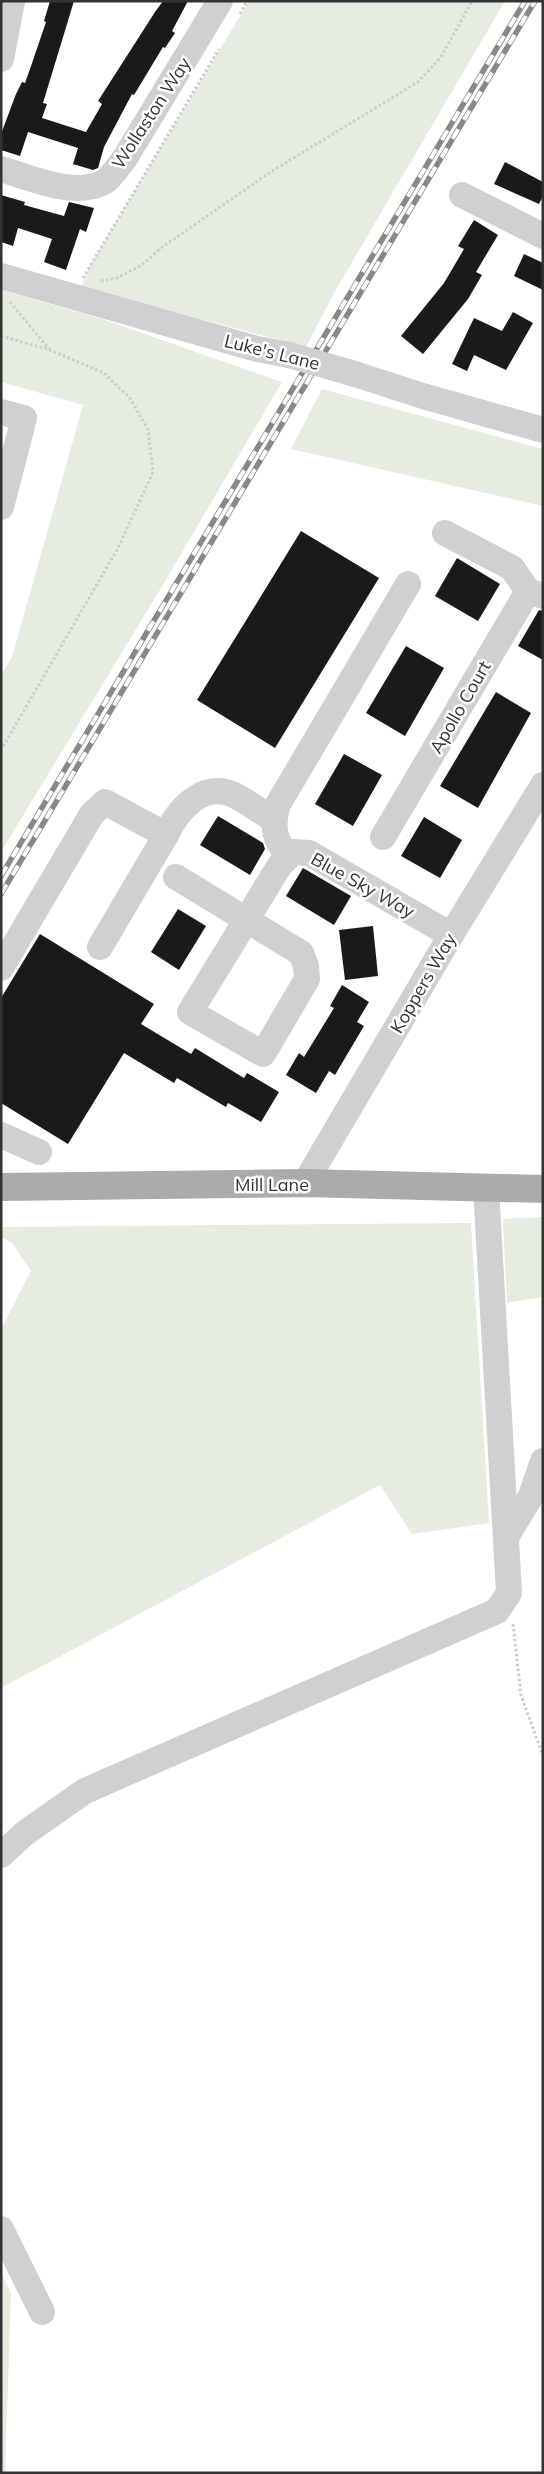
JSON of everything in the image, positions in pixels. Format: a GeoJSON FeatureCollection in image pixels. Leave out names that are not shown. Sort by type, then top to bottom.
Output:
{"type":"FeatureCollection","features":[{"type":"Feature","properties":{"kind":"main road","name":"Mill Lane"},"geometry":{"type":"LineString","coordinates":[[1,1187],[305,1183],[543,1189]]}},
{"type":"Feature","properties":{"kind":"street"},"geometry":{"type":"LineString","coordinates":[[1,59],[12,1]]}},
{"type":"Feature","properties":{"kind":"street","name":"Wollaston Way"},"geometry":{"type":"LineString","coordinates":[[1,169],[55,185],[88,188],[106,181],[125,158],[220,1]]}},
{"type":"Feature","properties":{"kind":"street"},"geometry":{"type":"LineString","coordinates":[[462,195],[543,236]]}},
{"type":"Feature","properties":{"kind":"street","name":"Luke's Lane"},"geometry":{"type":"LineString","coordinates":[[4,287],[257,349],[289,354],[399,389],[543,430]]}},
{"type":"Feature","properties":{"kind":"street"},"geometry":{"type":"LineString","coordinates":[[1,412],[24,418],[1,506]]}},
{"type":"Feature","properties":{"kind":"street"},"geometry":{"type":"LineString","coordinates":[[445,533],[512,568],[536,593]]}},
{"type":"Feature","properties":{"kind":"street"},"geometry":{"type":"LineString","coordinates":[[288,857],[278,842],[273,825],[277,806],[408,584]]}},
{"type":"Feature","properties":{"kind":"street","name":"Apollo Court"},"geometry":{"type":"LineString","coordinates":[[383,837],[536,593]]}},
{"type":"Feature","properties":{"kind":"street","name":"Koppers Way"},"geometry":{"type":"LineString","coordinates":[[305,1183],[451,935],[543,785]]}},
{"type":"Feature","properties":{"kind":"street"},"geometry":{"type":"LineString","coordinates":[[100,947],[170,826],[192,798],[217,790],[234,795],[274,820]]}},
{"type":"Feature","properties":{"kind":"street"},"geometry":{"type":"LineString","coordinates":[[1,968],[92,814],[105,802],[166,835]]}},
{"type":"Feature","properties":{"kind":"street","name":"Blue Sky Way"},"geometry":{"type":"LineString","coordinates":[[247,920],[301,953],[306,966],[307,979],[263,1054],[190,1012],[280,865],[294,852],[309,853],[451,935]]}},
{"type":"Feature","properties":{"kind":"street"},"geometry":{"type":"LineString","coordinates":[[176,877],[247,920]]}},
{"type":"Feature","properties":{"kind":"street"},"geometry":{"type":"LineString","coordinates":[[1,1136],[39,1152]]}},
{"type":"Feature","properties":{"kind":"street"},"geometry":{"type":"LineString","coordinates":[[1,1855],[25,1833],[85,1791],[497,1611],[509,1593],[486,1188]]}},
{"type":"Feature","properties":{"kind":"street"},"geometry":{"type":"LineString","coordinates":[[506,1537],[531,1496],[543,1460]]}},
{"type":"Feature","properties":{"kind":"street"},"geometry":{"type":"LineString","coordinates":[[1,2228],[42,2312]]}},
{"type":"Feature","properties":{"kind":"path"},"geometry":{"type":"LineString","coordinates":[[94,282],[117,278],[142,265],[161,248],[270,173],[418,82],[441,57],[472,1]]}},
{"type":"Feature","properties":{"kind":"path"},"geometry":{"type":"LineString","coordinates":[[84,278],[89,280]]}},
{"type":"Feature","properties":{"kind":"path"},"geometry":{"type":"LineString","coordinates":[[4,287],[50,350]]}},
{"type":"Feature","properties":{"kind":"path"},"geometry":{"type":"LineString","coordinates":[[1,336],[50,350],[104,373],[130,398],[148,430],[153,472],[118,548],[1,750]]}},
{"type":"Feature","properties":{"kind":"path"},"geometry":{"type":"LineString","coordinates":[[509,1593],[521,1695],[543,1756]]}},
{"type":"Feature","properties":{"kind":"shaded area"},"geometry":{"type":"Polygon","coordinates":[[[249,1],[505,1],[334,293],[306,347],[81,287],[90,266],[249,1]]]}},
{"type":"Feature","properties":{"kind":"shaded area"},"geometry":{"type":"Polygon","coordinates":[[[1,290],[102,319],[282,382],[161,588],[1,852],[1,674],[12,657],[83,405],[1,382],[1,290]]]}},
{"type":"Feature","properties":{"kind":"shaded area"},"geometry":{"type":"Polygon","coordinates":[[[322,389],[543,449],[543,506],[291,449],[322,389]]]}},
{"type":"Feature","properties":{"kind":"shaded area"},"geometry":{"type":"Polygon","coordinates":[[[543,1217],[543,1297],[507,1303],[503,1219],[543,1217]]]}},
{"type":"Feature","properties":{"kind":"shaded area"},"geometry":{"type":"Polygon","coordinates":[[[471,1223],[489,1523],[412,1534],[380,1485],[1,1688],[1,1329],[31,1271],[12,1243],[1,1237],[1,1227],[471,1223]]]}},
{"type":"Feature","properties":{"kind":"shaded area"},"geometry":{"type":"Polygon","coordinates":[[[1,2272],[11,2294],[5,2473],[1,2473],[1,2272]]]}},
{"type":"Feature","properties":{"kind":"building"},"geometry":{"type":"Polygon","coordinates":[[[50,1],[74,1],[43,103],[47,104],[42,118],[86,132],[102,104],[98,101],[163,1],[188,1],[172,31],[175,33],[165,48],[163,47],[134,95],[132,94],[104,147],[98,168],[93,170],[73,164],[78,148],[28,132],[20,156],[1,150],[1,134],[16,94],[22,82],[25,83],[46,22],[44,21],[50,1]]]}},
{"type":"Feature","properties":{"kind":"building"},"geometry":{"type":"Polygon","coordinates":[[[505,162],[543,182],[543,196],[539,204],[494,184],[505,162]]]}},
{"type":"Feature","properties":{"kind":"building"},"geometry":{"type":"Polygon","coordinates":[[[1,195],[25,202],[24,205],[64,216],[69,202],[94,208],[86,232],[80,229],[66,270],[44,262],[52,239],[18,228],[13,246],[1,242],[1,195]]]}},
{"type":"Feature","properties":{"kind":"building"},"geometry":{"type":"Polygon","coordinates":[[[474,220],[498,235],[476,272],[482,275],[468,299],[423,354],[401,336],[444,283],[464,249],[458,246],[474,220]]]}},
{"type":"Feature","properties":{"kind":"building"},"geometry":{"type":"Polygon","coordinates":[[[524,254],[543,263],[543,290],[514,276],[524,254]]]}},
{"type":"Feature","properties":{"kind":"building"},"geometry":{"type":"Polygon","coordinates":[[[513,312],[533,323],[506,370],[474,355],[467,371],[452,364],[474,318],[502,331],[513,312]]]}},
{"type":"Feature","properties":{"kind":"building"},"geometry":{"type":"Polygon","coordinates":[[[301,531],[379,578],[275,748],[197,700],[301,531]]]}},
{"type":"Feature","properties":{"kind":"building"},"geometry":{"type":"Polygon","coordinates":[[[457,558],[500,584],[478,621],[435,596],[457,558]]]}},
{"type":"Feature","properties":{"kind":"building"},"geometry":{"type":"Polygon","coordinates":[[[539,610],[543,611],[543,660],[518,646],[539,610]]]}},
{"type":"Feature","properties":{"kind":"building"},"geometry":{"type":"Polygon","coordinates":[[[406,646],[444,668],[405,736],[366,713],[406,646]]]}},
{"type":"Feature","properties":{"kind":"building"},"geometry":{"type":"Polygon","coordinates":[[[496,692],[531,713],[478,808],[440,786],[496,692]]]}},
{"type":"Feature","properties":{"kind":"building"},"geometry":{"type":"Polygon","coordinates":[[[344,754],[382,775],[353,826],[315,804],[344,754]]]}},
{"type":"Feature","properties":{"kind":"building"},"geometry":{"type":"Polygon","coordinates":[[[218,816],[263,843],[265,849],[250,875],[200,845],[218,816]]]}},
{"type":"Feature","properties":{"kind":"building"},"geometry":{"type":"Polygon","coordinates":[[[424,817],[462,840],[440,878],[401,856],[424,817]]]}},
{"type":"Feature","properties":{"kind":"building"},"geometry":{"type":"Polygon","coordinates":[[[303,868],[351,896],[334,925],[286,896],[303,868]]]}},
{"type":"Feature","properties":{"kind":"building"},"geometry":{"type":"Polygon","coordinates":[[[178,909],[206,926],[179,970],[151,952],[178,909]]]}},
{"type":"Feature","properties":{"kind":"building"},"geometry":{"type":"Polygon","coordinates":[[[373,926],[378,976],[345,980],[339,930],[373,926]]]}},
{"type":"Feature","properties":{"kind":"building"},"geometry":{"type":"Polygon","coordinates":[[[40,934],[154,1004],[141,1024],[191,1054],[195,1048],[244,1078],[247,1073],[279,1092],[261,1122],[228,1103],[226,1107],[177,1078],[174,1083],[124,1053],[68,1144],[1,1103],[1,998],[40,934]]]}},
{"type":"Feature","properties":{"kind":"building"},"geometry":{"type":"Polygon","coordinates":[[[342,985],[369,1002],[357,1022],[364,1026],[335,1075],[329,1071],[316,1093],[286,1075],[299,1053],[304,1057],[334,1008],[330,1006],[342,985]]]}},
{"type":"Feature","properties":{"kind":"railway"},"geometry":{"type":"LineString","coordinates":[[1,876],[525,1]]}},
{"type":"Feature","properties":{"kind":"railway"},"geometry":{"type":"LineString","coordinates":[[1,894],[535,1]]}}]}
